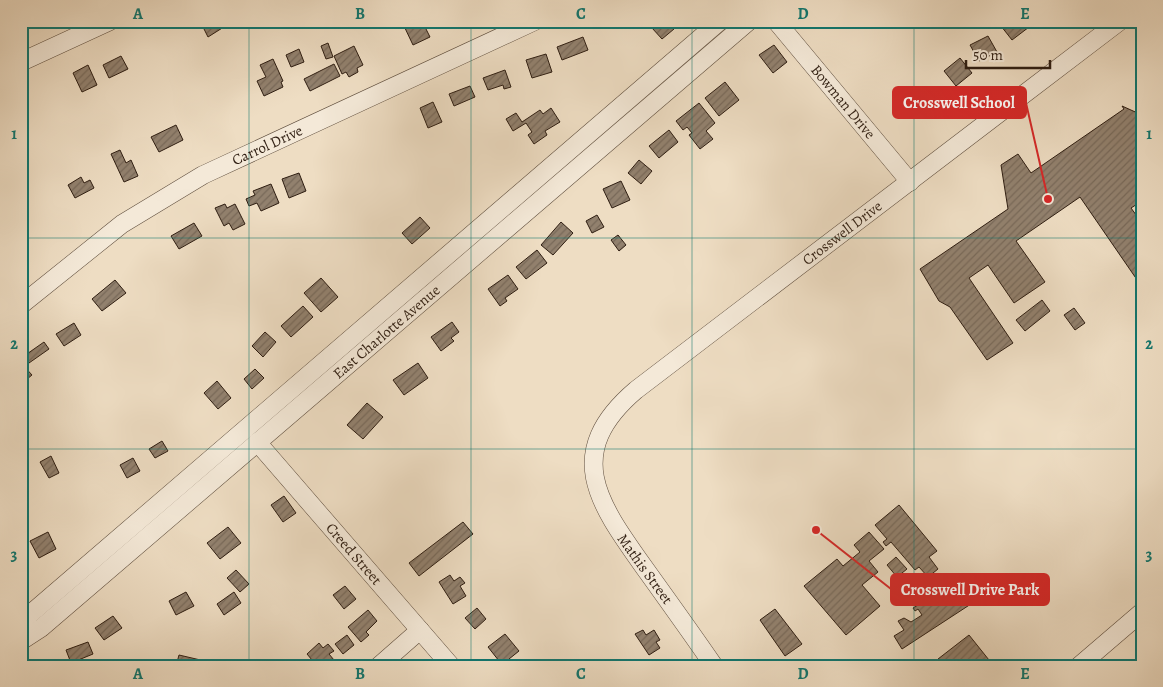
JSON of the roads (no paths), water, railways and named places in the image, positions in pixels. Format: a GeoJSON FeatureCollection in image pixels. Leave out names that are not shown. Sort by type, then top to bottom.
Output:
{"type":"FeatureCollection","features":[{"type":"Feature","properties":{"kind":"street"},"geometry":{"type":"LineString","coordinates":[[21,62],[110,21]]}},
{"type":"Feature","properties":{"kind":"street","name":"Carrol Drive"},"geometry":{"type":"LineString","coordinates":[[21,305],[122,224],[203,174],[535,21]]}},
{"type":"Feature","properties":{"kind":"street","name":"East Charlotte Avenue"},"geometry":{"type":"LineString","coordinates":[[21,622],[720,21]]}},
{"type":"Feature","properties":{"kind":"street","name":"East Charlotte Avenue"},"geometry":{"type":"LineString","coordinates":[[21,641],[41,628],[749,21]]}},
{"type":"Feature","properties":{"kind":"street","name":"Bowman Drive"},"geometry":{"type":"LineString","coordinates":[[776,21],[910,182]]}},
{"type":"Feature","properties":{"kind":"street","name":"Crosswell Drive"},"geometry":{"type":"LineString","coordinates":[[594,465],[596,445],[601,430],[616,406],[1120,21]]}},
{"type":"Feature","properties":{"kind":"street","name":"Creed Street"},"geometry":{"type":"LineString","coordinates":[[257,442],[451,666]]}},
{"type":"Feature","properties":{"kind":"street","name":"Mathis Street"},"geometry":{"type":"LineString","coordinates":[[594,465],[595,484],[599,497],[616,528],[714,666]]}},
{"type":"Feature","properties":{"kind":"street"},"geometry":{"type":"LineString","coordinates":[[1079,666],[1142,612]]}},
{"type":"Feature","properties":{"kind":"street"},"geometry":{"type":"LineString","coordinates":[[379,666],[420,630]]}},
{"type":"Feature","properties":{"kind":"place","name":"Crosswell School"},"geometry":{"type":"Point","coordinates":[1048,199]}},
{"type":"Feature","properties":{"kind":"place","name":"Crosswell Drive Park"},"geometry":{"type":"Point","coordinates":[816,530]}}]}
